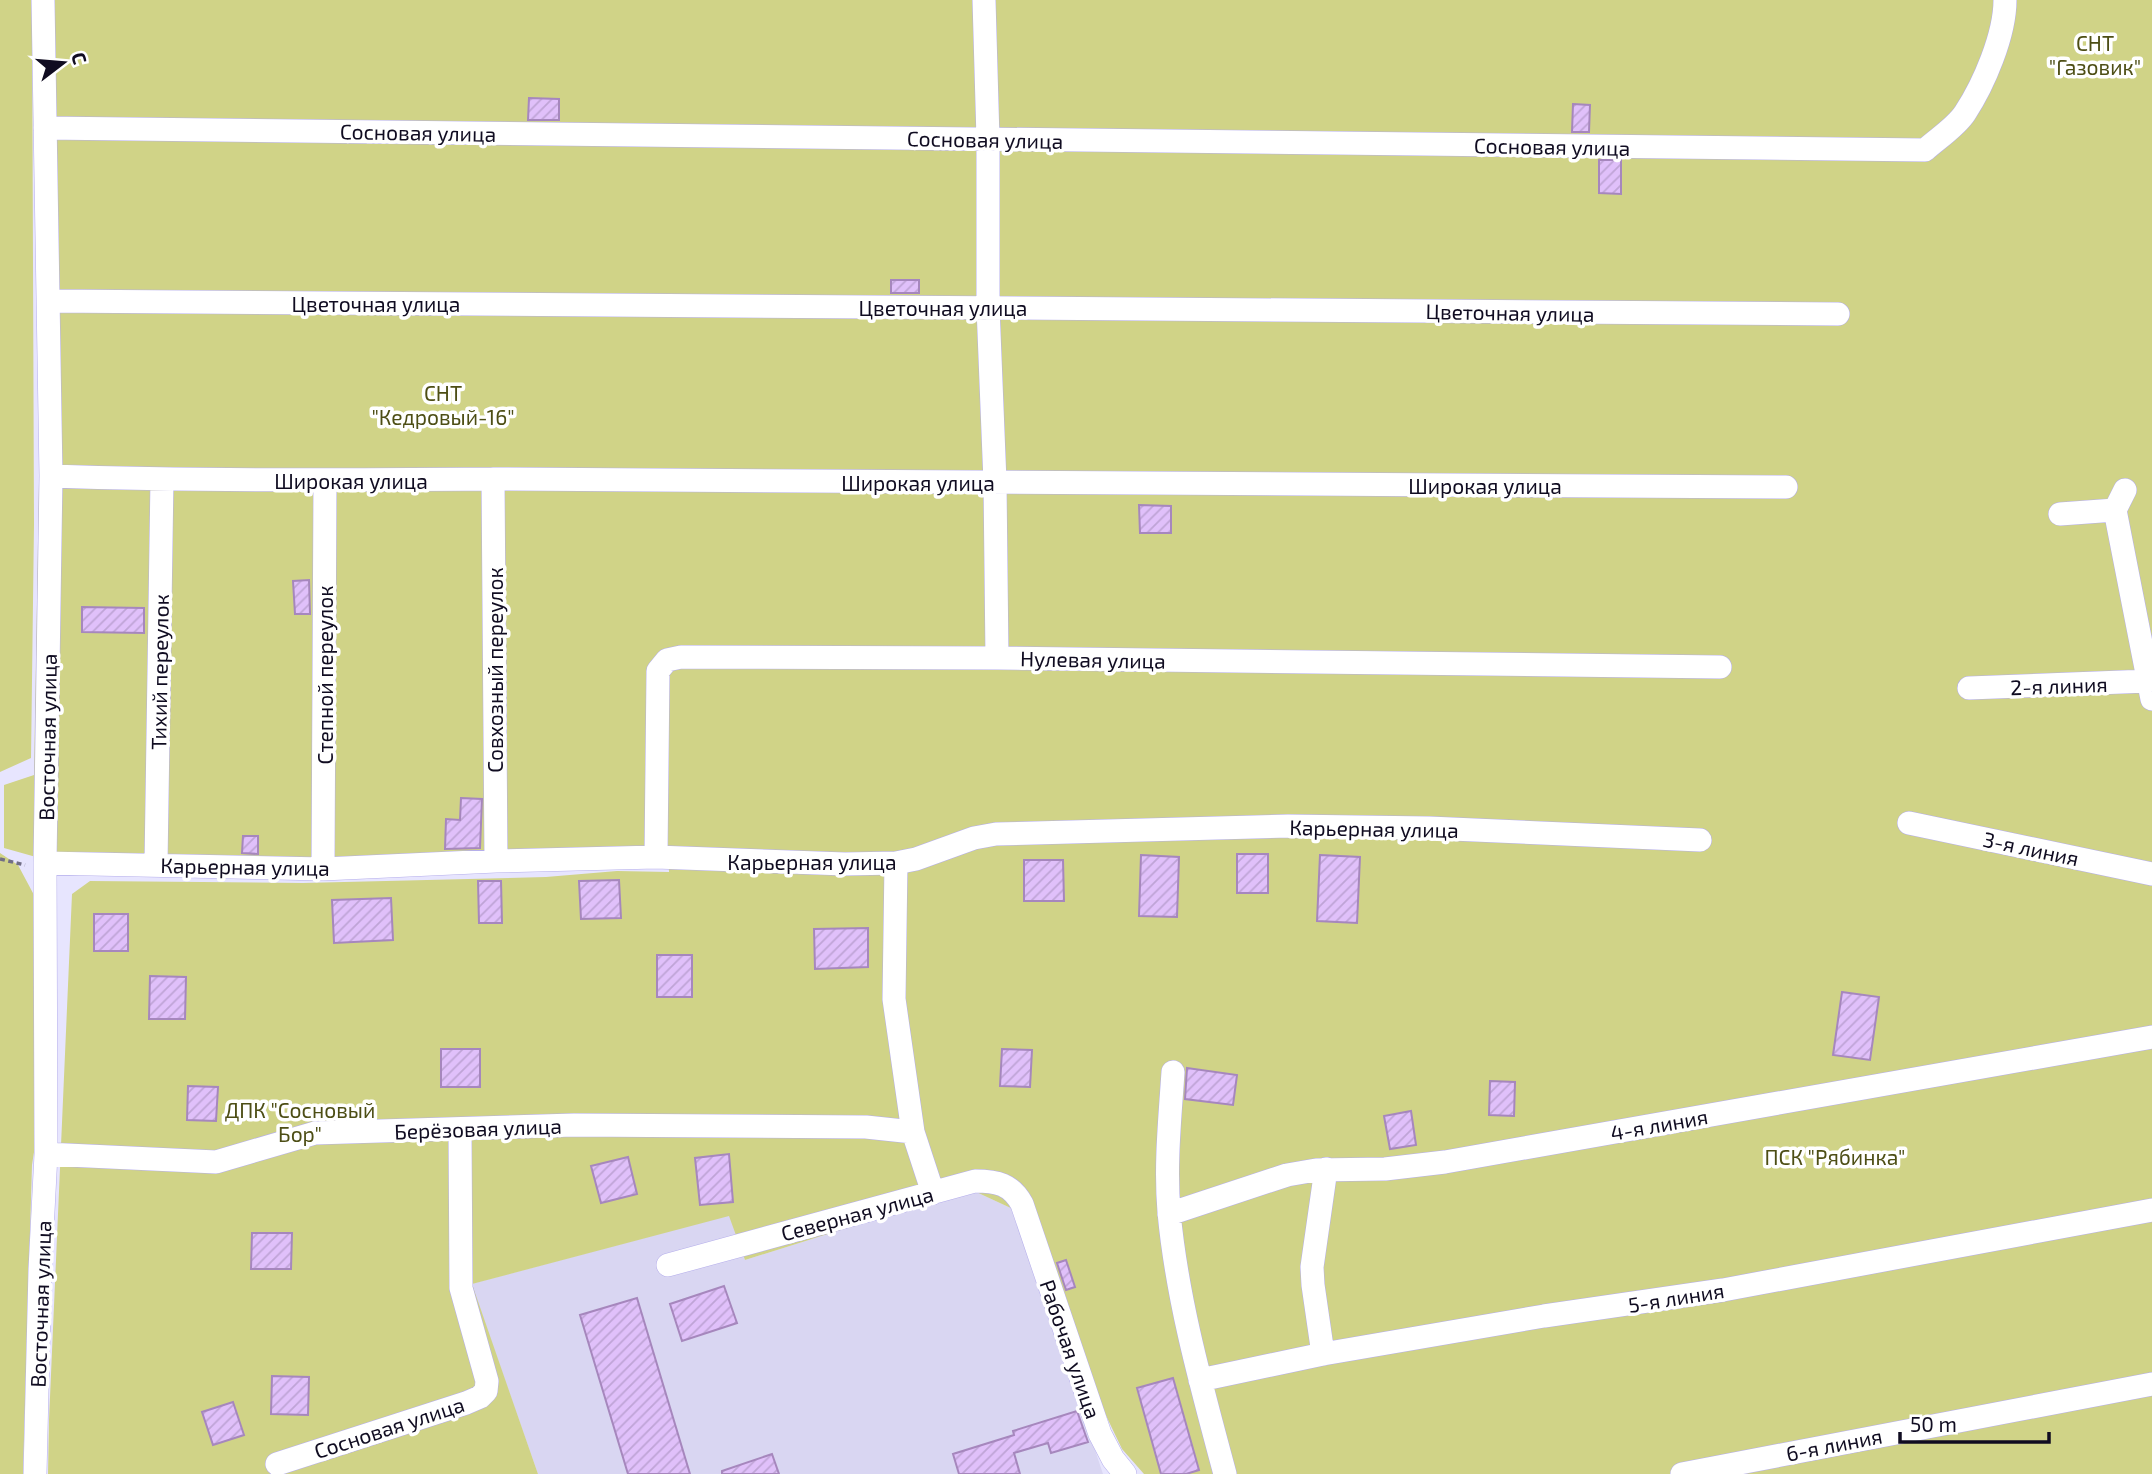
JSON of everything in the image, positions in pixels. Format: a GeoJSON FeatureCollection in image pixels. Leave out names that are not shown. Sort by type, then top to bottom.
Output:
{"type":"FeatureCollection","features":[{"type":"Feature","properties":{"kind":"street","name":"Восточная улица"},"geometry":{"type":"LineString","coordinates":[[35,1474],[46,1154],[45,863],[51,476],[43,0]]}},
{"type":"Feature","properties":{"kind":"street"},"geometry":{"type":"LineString","coordinates":[[984,0],[988,139],[988,307],[998,658]]}},
{"type":"Feature","properties":{"kind":"street","name":"Сосновая улица"},"geometry":{"type":"LineString","coordinates":[[45,128],[1925,150],[1964,115],[1991,63],[2005,16],[2005,0]]}},
{"type":"Feature","properties":{"kind":"street","name":"Цветочная улица"},"geometry":{"type":"LineString","coordinates":[[48,301],[1838,314]]}},
{"type":"Feature","properties":{"kind":"street","name":"Широкая улица"},"geometry":{"type":"LineString","coordinates":[[51,476],[162,480],[1786,487]]}},
{"type":"Feature","properties":{"kind":"street","name":"Тихий переулок"},"geometry":{"type":"LineString","coordinates":[[156,864],[162,480]]}},
{"type":"Feature","properties":{"kind":"street","name":"Совхозный переулок"},"geometry":{"type":"LineString","coordinates":[[493,480],[496,861]]}},
{"type":"Feature","properties":{"kind":"street","name":"Степной переулок"},"geometry":{"type":"LineString","coordinates":[[323,869],[325,481]]}},
{"type":"Feature","properties":{"kind":"street"},"geometry":{"type":"LineString","coordinates":[[2060,514],[2120,500],[2150,690]]}},
{"type":"Feature","properties":{"kind":"street","name":"Нулевая улица"},"geometry":{"type":"LineString","coordinates":[[656,857],[658,671],[667,660],[681,657],[1720,667]]}},
{"type":"Feature","properties":{"kind":"street","name":"2-я линия"},"geometry":{"type":"LineString","coordinates":[[1969,688],[2150,690]]}},
{"type":"Feature","properties":{"kind":"street","name":"3-я линия"},"geometry":{"type":"LineString","coordinates":[[1909,823],[2152,874]]}},
{"type":"Feature","properties":{"kind":"street","name":"Карьерная улица"},"geometry":{"type":"LineString","coordinates":[[45,863],[323,869],[656,857],[845,864],[896,863],[916,859],[974,838],[996,834],[1275,827],[1429,828],[1700,840]]}},
{"type":"Feature","properties":{"kind":"street"},"geometry":{"type":"LineString","coordinates":[[896,863],[894,999],[913,1132],[933,1192]]}},
{"type":"Feature","properties":{"kind":"street","name":"4-я линия"},"geometry":{"type":"LineString","coordinates":[[1169,1214],[1287,1175],[1326,1169],[1385,1169],[1444,1162],[2152,1037]]}},
{"type":"Feature","properties":{"kind":"street"},"geometry":{"type":"LineString","coordinates":[[1173,1072],[1167,1177],[1169,1214],[1184,1310],[1225,1474]]}},
{"type":"Feature","properties":{"kind":"street","name":"Берёзовая улица"},"geometry":{"type":"LineString","coordinates":[[46,1154],[216,1162],[316,1133],[574,1125],[866,1127],[913,1132]]}},
{"type":"Feature","properties":{"kind":"street","name":"Сосновая улица"},"geometry":{"type":"LineString","coordinates":[[277,1464],[466,1403],[486,1391],[487,1381],[461,1288],[460,1129]]}},
{"type":"Feature","properties":{"kind":"street"},"geometry":{"type":"LineString","coordinates":[[1323,1354],[1312,1285],[1312,1267],[1326,1169]]}},
{"type":"Feature","properties":{"kind":"street","name":"Северная улица"},"geometry":{"type":"LineString","coordinates":[[668,1265],[975,1181],[1004,1185],[1016,1193],[1027,1220]]}},
{"type":"Feature","properties":{"kind":"street","name":"5-я линия"},"geometry":{"type":"LineString","coordinates":[[1200,1380],[1323,1354],[1544,1316],[1724,1290],[2152,1210]]}},
{"type":"Feature","properties":{"kind":"street","name":"Рабочая улица"},"geometry":{"type":"LineString","coordinates":[[1027,1220],[1100,1434],[1113,1459],[1125,1474]]}},
{"type":"Feature","properties":{"kind":"street","name":"6-я линия"},"geometry":{"type":"LineString","coordinates":[[1682,1474],[2152,1384]]}},
{"type":"Feature","properties":{"kind":"shaded area"},"geometry":{"type":"Polygon","coordinates":[[[974,1191],[1015,1210],[1103,1474],[538,1474],[471,1284],[730,1215],[745,1260],[923,1204],[974,1191]]]}},
{"type":"Feature","properties":{"kind":"green space"},"geometry":{"type":"Polygon","coordinates":[[[0,0],[32,0],[34,524],[31,758],[0,772],[0,0]]]}},
{"type":"Feature","properties":{"kind":"green space"},"geometry":{"type":"Polygon","coordinates":[[[38,0],[2152,0],[2152,1474],[1232,1474],[1192,1374],[1217,1474],[1144,1474],[1122,1449],[1015,1210],[974,1191],[923,1204],[745,1260],[729,1216],[472,1284],[538,1474],[48,1474],[72,894],[90,881],[303,883],[546,877],[617,871],[669,872],[668,847],[354,862],[36,857],[4,848],[4,785],[34,775],[42,308],[38,0]]]}},
{"type":"Feature","properties":{"kind":"green space"},"geometry":{"type":"Polygon","coordinates":[[[0,853],[18,865],[34,895],[38,1126],[32,1165],[23,1474],[0,1474],[0,853]]]}},
{"type":"Feature","properties":{"kind":"building"},"geometry":{"type":"Polygon","coordinates":[[[529,98],[559,99],[559,120],[528,120],[529,98]]]}},
{"type":"Feature","properties":{"kind":"building"},"geometry":{"type":"Polygon","coordinates":[[[1573,104],[1590,105],[1589,132],[1572,132],[1573,104]]]}},
{"type":"Feature","properties":{"kind":"building"},"geometry":{"type":"Polygon","coordinates":[[[1599,160],[1621,160],[1621,194],[1599,193],[1599,160]]]}},
{"type":"Feature","properties":{"kind":"building"},"geometry":{"type":"Polygon","coordinates":[[[891,280],[919,280],[919,293],[891,293],[891,280]]]}},
{"type":"Feature","properties":{"kind":"building"},"geometry":{"type":"Polygon","coordinates":[[[1139,505],[1171,506],[1171,533],[1140,533],[1139,505]]]}},
{"type":"Feature","properties":{"kind":"building"},"geometry":{"type":"Polygon","coordinates":[[[309,580],[310,614],[295,614],[293,581],[309,580]]]}},
{"type":"Feature","properties":{"kind":"building"},"geometry":{"type":"Polygon","coordinates":[[[82,607],[144,608],[144,633],[82,632],[82,607]]]}},
{"type":"Feature","properties":{"kind":"building"},"geometry":{"type":"Polygon","coordinates":[[[461,798],[482,799],[480,848],[445,849],[446,819],[460,820],[461,798]]]}},
{"type":"Feature","properties":{"kind":"building"},"geometry":{"type":"Polygon","coordinates":[[[243,836],[258,836],[258,854],[242,853],[243,836]]]}},
{"type":"Feature","properties":{"kind":"building"},"geometry":{"type":"Polygon","coordinates":[[[1237,854],[1268,854],[1268,893],[1237,893],[1237,854]]]}},
{"type":"Feature","properties":{"kind":"building"},"geometry":{"type":"Polygon","coordinates":[[[1141,855],[1179,857],[1177,917],[1139,916],[1141,855]]]}},
{"type":"Feature","properties":{"kind":"building"},"geometry":{"type":"Polygon","coordinates":[[[1320,855],[1360,857],[1357,923],[1317,921],[1320,855]]]}},
{"type":"Feature","properties":{"kind":"building"},"geometry":{"type":"Polygon","coordinates":[[[1024,860],[1063,860],[1064,901],[1024,901],[1024,860]]]}},
{"type":"Feature","properties":{"kind":"building"},"geometry":{"type":"Polygon","coordinates":[[[619,880],[621,918],[581,919],[579,881],[619,880]]]}},
{"type":"Feature","properties":{"kind":"building"},"geometry":{"type":"Polygon","coordinates":[[[478,881],[501,881],[502,923],[479,923],[478,881]]]}},
{"type":"Feature","properties":{"kind":"building"},"geometry":{"type":"Polygon","coordinates":[[[391,898],[393,940],[334,943],[332,900],[391,898]]]}},
{"type":"Feature","properties":{"kind":"building"},"geometry":{"type":"Polygon","coordinates":[[[94,914],[128,914],[128,951],[94,951],[94,914]]]}},
{"type":"Feature","properties":{"kind":"building"},"geometry":{"type":"Polygon","coordinates":[[[868,928],[868,967],[815,969],[814,929],[868,928]]]}},
{"type":"Feature","properties":{"kind":"building"},"geometry":{"type":"Polygon","coordinates":[[[657,955],[692,955],[692,997],[657,997],[657,955]]]}},
{"type":"Feature","properties":{"kind":"building"},"geometry":{"type":"Polygon","coordinates":[[[150,976],[186,977],[185,1019],[149,1019],[150,976]]]}},
{"type":"Feature","properties":{"kind":"building"},"geometry":{"type":"Polygon","coordinates":[[[1842,992],[1879,997],[1870,1060],[1833,1055],[1842,992]]]}},
{"type":"Feature","properties":{"kind":"building"},"geometry":{"type":"Polygon","coordinates":[[[441,1049],[480,1049],[480,1087],[441,1087],[441,1049]]]}},
{"type":"Feature","properties":{"kind":"building"},"geometry":{"type":"Polygon","coordinates":[[[1002,1049],[1032,1050],[1030,1087],[1000,1086],[1002,1049]]]}},
{"type":"Feature","properties":{"kind":"building"},"geometry":{"type":"Polygon","coordinates":[[[1187,1068],[1237,1075],[1233,1105],[1185,1099],[1187,1068]]]}},
{"type":"Feature","properties":{"kind":"building"},"geometry":{"type":"Polygon","coordinates":[[[1490,1081],[1515,1082],[1514,1116],[1489,1115],[1490,1081]]]}},
{"type":"Feature","properties":{"kind":"building"},"geometry":{"type":"Polygon","coordinates":[[[188,1086],[218,1087],[216,1121],[187,1120],[188,1086]]]}},
{"type":"Feature","properties":{"kind":"building"},"geometry":{"type":"Polygon","coordinates":[[[1411,1111],[1416,1145],[1390,1149],[1384,1116],[1411,1111]]]}},
{"type":"Feature","properties":{"kind":"building"},"geometry":{"type":"Polygon","coordinates":[[[729,1154],[733,1202],[700,1205],[695,1158],[729,1154]]]}},
{"type":"Feature","properties":{"kind":"building"},"geometry":{"type":"Polygon","coordinates":[[[628,1157],[637,1194],[601,1203],[591,1166],[628,1157]]]}},
{"type":"Feature","properties":{"kind":"building"},"geometry":{"type":"Polygon","coordinates":[[[252,1233],[292,1233],[291,1269],[251,1269],[252,1233]]]}},
{"type":"Feature","properties":{"kind":"building"},"geometry":{"type":"Polygon","coordinates":[[[1066,1260],[1075,1287],[1066,1290],[1057,1263],[1066,1260]]]}},
{"type":"Feature","properties":{"kind":"building"},"geometry":{"type":"Polygon","coordinates":[[[724,1286],[737,1323],[682,1341],[670,1304],[724,1286]]]}},
{"type":"Feature","properties":{"kind":"building"},"geometry":{"type":"Polygon","coordinates":[[[637,1298],[690,1474],[628,1474],[580,1315],[637,1298]]]}},
{"type":"Feature","properties":{"kind":"building"},"geometry":{"type":"Polygon","coordinates":[[[272,1376],[309,1377],[308,1415],[271,1414],[272,1376]]]}},
{"type":"Feature","properties":{"kind":"building"},"geometry":{"type":"Polygon","coordinates":[[[1173,1378],[1199,1470],[1186,1474],[1161,1474],[1137,1388],[1173,1378]]]}},
{"type":"Feature","properties":{"kind":"building"},"geometry":{"type":"Polygon","coordinates":[[[233,1402],[244,1435],[213,1445],[202,1412],[233,1402]]]}},
{"type":"Feature","properties":{"kind":"building"},"geometry":{"type":"Polygon","coordinates":[[[1077,1411],[1088,1442],[1051,1453],[1048,1443],[1014,1453],[1020,1474],[959,1474],[953,1454],[1077,1411]]]}},
{"type":"Feature","properties":{"kind":"building"},"geometry":{"type":"Polygon","coordinates":[[[772,1454],[779,1474],[722,1474],[722,1471],[772,1454]]]}},
{"type":"Feature","properties":{"kind":"park label","name":"СНТ \"Газовик\""},"geometry":{"type":"Point","coordinates":[2095,54]}},
{"type":"Feature","properties":{"kind":"park label","name":"СНТ \"Кедровый-16\""},"geometry":{"type":"Point","coordinates":[443,404]}},
{"type":"Feature","properties":{"kind":"park label","name":"ДПК \"Сосновый Бор\""},"geometry":{"type":"Point","coordinates":[300,1121]}},
{"type":"Feature","properties":{"kind":"park label","name":"ПСК \"Рябинка\""},"geometry":{"type":"Point","coordinates":[1835,1156]}}]}
